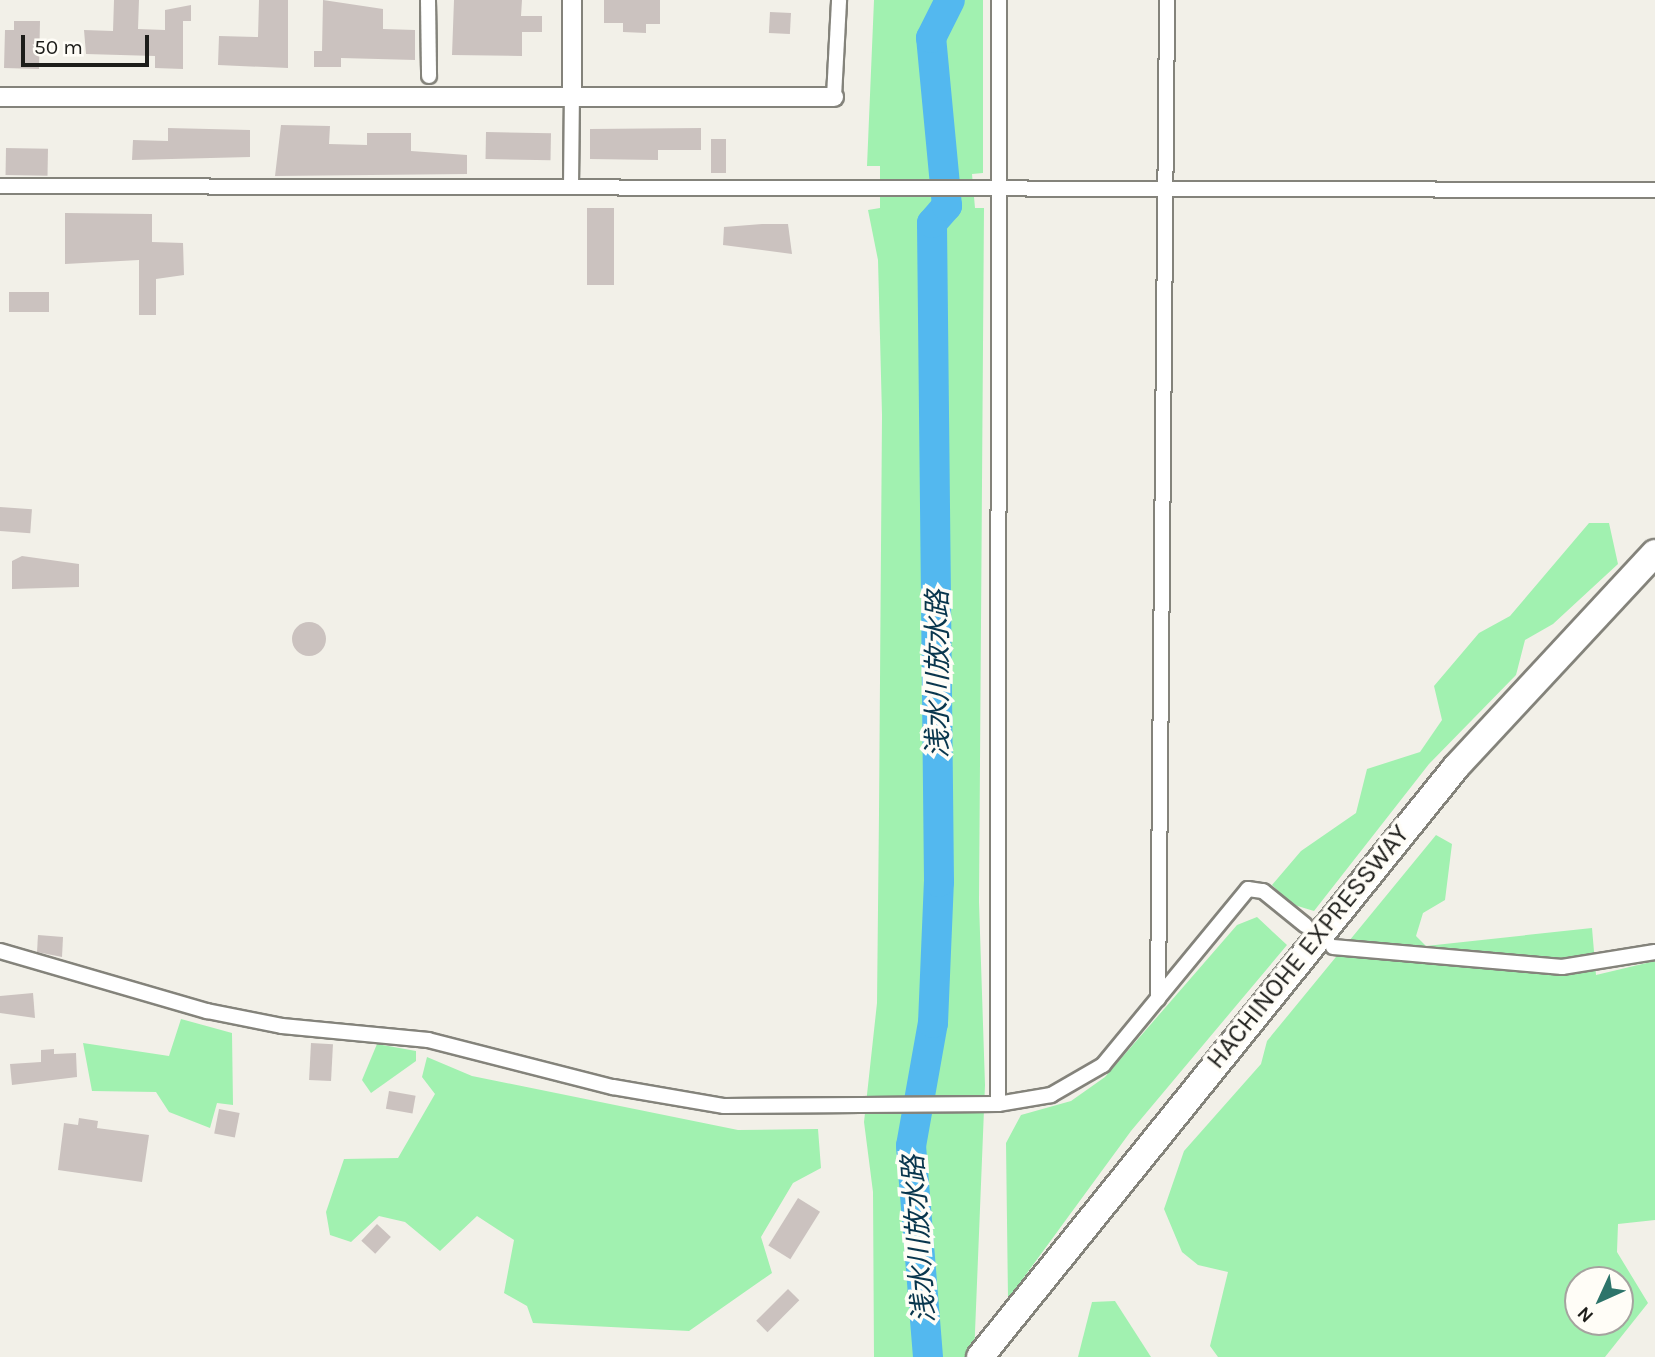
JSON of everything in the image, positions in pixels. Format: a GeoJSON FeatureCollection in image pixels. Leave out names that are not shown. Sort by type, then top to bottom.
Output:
{"type":"FeatureCollection","features":[{"type":"Feature","properties":{"kind":"highway","name":"HACHINOHE EXPRESSWAY"},"geometry":{"type":"LineString","coordinates":[[997,1357],[1023,1314],[1456,768],[1655,553]]}},
{"type":"Feature","properties":{"kind":"highway","name":"HACHINOHE EXPRESSWAY"},"geometry":{"type":"LineString","coordinates":[[980,1357],[1023,1314],[1442,805],[1655,571]]}},
{"type":"Feature","properties":{"kind":"street"},"geometry":{"type":"LineString","coordinates":[[428,0],[429,76]]}},
{"type":"Feature","properties":{"kind":"street"},"geometry":{"type":"LineString","coordinates":[[571,186],[572,0]]}},
{"type":"Feature","properties":{"kind":"street"},"geometry":{"type":"LineString","coordinates":[[0,97],[834,97],[839,0]]}},
{"type":"Feature","properties":{"kind":"street"},"geometry":{"type":"LineString","coordinates":[[998,1104],[996,186],[999,0]]}},
{"type":"Feature","properties":{"kind":"street"},"geometry":{"type":"LineString","coordinates":[[1158,999],[1168,188],[1167,0]]}},
{"type":"Feature","properties":{"kind":"street"},"geometry":{"type":"LineString","coordinates":[[0,186],[996,186],[1655,190]]}},
{"type":"Feature","properties":{"kind":"street"},"geometry":{"type":"LineString","coordinates":[[0,951],[207,1011],[282,1026],[428,1040],[613,1087],[724,1106],[998,1104],[1084,1081],[1158,999],[1248,889],[1263,891],[1305,925]]}},
{"type":"Feature","properties":{"kind":"street"},"geometry":{"type":"LineString","coordinates":[[1333,947],[1562,967],[1655,953]]}},
{"type":"Feature","properties":{"kind":"green space"},"geometry":{"type":"Polygon","coordinates":[[[874,0],[983,0],[983,173],[972,174],[975,208],[984,208],[979,902],[985,1085],[974,1357],[874,1357],[873,1192],[864,1122],[877,1003],[879,813],[882,415],[878,260],[868,210],[880,208],[880,166],[867,166],[874,0]]]}},
{"type":"Feature","properties":{"kind":"green space"},"geometry":{"type":"Polygon","coordinates":[[[1589,523],[1609,523],[1618,564],[1553,624],[1525,640],[1516,675],[1429,764],[1314,911],[1291,904],[1272,885],[1301,851],[1356,813],[1367,769],[1420,752],[1442,720],[1434,686],[1479,633],[1510,616],[1589,523]]]}},
{"type":"Feature","properties":{"kind":"green space"},"geometry":{"type":"Polygon","coordinates":[[[1436,835],[1452,844],[1445,900],[1423,913],[1416,936],[1426,946],[1592,928],[1596,975],[1655,961],[1655,1220],[1618,1224],[1617,1252],[1626,1266],[1564,1266],[1564,1336],[1622,1336],[1605,1357],[1218,1357],[1210,1346],[1228,1272],[1198,1265],[1182,1252],[1164,1209],[1184,1151],[1261,1064],[1267,1041],[1436,835]]]}},
{"type":"Feature","properties":{"kind":"green space"},"geometry":{"type":"Polygon","coordinates":[[[1257,917],[1287,945],[1131,1131],[1008,1299],[1006,1143],[1021,1115],[1071,1101],[1105,1077],[1237,925],[1257,917]]]}},
{"type":"Feature","properties":{"kind":"green space"},"geometry":{"type":"Polygon","coordinates":[[[181,1019],[232,1033],[233,1105],[217,1103],[210,1128],[169,1112],[156,1092],[92,1091],[83,1043],[169,1056],[181,1019]]]}},
{"type":"Feature","properties":{"kind":"green space"},"geometry":{"type":"Polygon","coordinates":[[[377,1044],[416,1051],[416,1061],[371,1093],[362,1080],[377,1044]]]}},
{"type":"Feature","properties":{"kind":"green space"},"geometry":{"type":"Polygon","coordinates":[[[427,1057],[472,1076],[738,1130],[818,1129],[821,1168],[793,1183],[761,1237],[772,1273],[689,1331],[533,1323],[527,1306],[504,1293],[514,1240],[477,1216],[440,1251],[405,1222],[379,1216],[351,1242],[330,1235],[326,1212],[344,1159],[398,1158],[435,1094],[422,1077],[427,1057]]]}},
{"type":"Feature","properties":{"kind":"green space"},"geometry":{"type":"Polygon","coordinates":[[[1634,1280],[1648,1303],[1634,1321],[1634,1280]]]}},
{"type":"Feature","properties":{"kind":"green space"},"geometry":{"type":"Polygon","coordinates":[[[1115,1301],[1151,1357],[1078,1357],[1092,1302],[1115,1301]]]}},
{"type":"Feature","properties":{"kind":"building"},"geometry":{"type":"Polygon","coordinates":[[[114,0],[139,0],[138,29],[165,30],[165,10],[191,5],[191,21],[183,21],[183,69],[155,68],[155,56],[86,54],[84,30],[113,31],[114,0]]]}},
{"type":"Feature","properties":{"kind":"building"},"geometry":{"type":"Polygon","coordinates":[[[259,0],[288,0],[288,68],[218,65],[219,36],[258,37],[259,0]]]}},
{"type":"Feature","properties":{"kind":"building"},"geometry":{"type":"Polygon","coordinates":[[[323,0],[383,9],[383,29],[415,30],[415,60],[341,58],[341,67],[314,67],[314,51],[322,51],[323,0]]]}},
{"type":"Feature","properties":{"kind":"building"},"geometry":{"type":"Polygon","coordinates":[[[454,0],[522,0],[521,16],[542,16],[542,32],[522,32],[522,56],[452,55],[454,0]]]}},
{"type":"Feature","properties":{"kind":"building"},"geometry":{"type":"Polygon","coordinates":[[[604,0],[660,0],[660,24],[646,24],[646,33],[623,32],[623,23],[604,23],[604,0]]]}},
{"type":"Feature","properties":{"kind":"building"},"geometry":{"type":"Polygon","coordinates":[[[770,12],[791,13],[790,34],[769,33],[770,12]]]}},
{"type":"Feature","properties":{"kind":"building"},"geometry":{"type":"Polygon","coordinates":[[[14,21],[40,21],[39,69],[4,68],[5,30],[14,30],[14,21]]]}},
{"type":"Feature","properties":{"kind":"building"},"geometry":{"type":"Polygon","coordinates":[[[281,125],[330,126],[329,144],[367,145],[367,133],[411,133],[411,151],[467,155],[467,174],[275,176],[281,125]]]}},
{"type":"Feature","properties":{"kind":"building"},"geometry":{"type":"Polygon","coordinates":[[[168,128],[250,130],[250,157],[132,160],[133,140],[168,141],[168,128]]]}},
{"type":"Feature","properties":{"kind":"building"},"geometry":{"type":"Polygon","coordinates":[[[701,128],[701,150],[658,150],[658,160],[590,159],[590,129],[701,128]]]}},
{"type":"Feature","properties":{"kind":"building"},"geometry":{"type":"Polygon","coordinates":[[[486,132],[551,133],[551,160],[486,159],[486,132]]]}},
{"type":"Feature","properties":{"kind":"building"},"geometry":{"type":"Polygon","coordinates":[[[711,139],[726,139],[726,173],[711,173],[711,139]]]}},
{"type":"Feature","properties":{"kind":"building"},"geometry":{"type":"Polygon","coordinates":[[[6,148],[48,149],[48,176],[6,175],[6,148]]]}},
{"type":"Feature","properties":{"kind":"building"},"geometry":{"type":"Polygon","coordinates":[[[587,208],[614,208],[614,285],[587,285],[587,208]]]}},
{"type":"Feature","properties":{"kind":"building"},"geometry":{"type":"Polygon","coordinates":[[[65,213],[152,214],[152,242],[183,243],[184,275],[156,279],[156,315],[139,315],[139,260],[65,264],[65,213]]]}},
{"type":"Feature","properties":{"kind":"building"},"geometry":{"type":"Polygon","coordinates":[[[788,224],[792,254],[723,245],[724,227],[788,224]]]}},
{"type":"Feature","properties":{"kind":"building"},"geometry":{"type":"Polygon","coordinates":[[[9,292],[49,292],[49,312],[9,312],[9,292]]]}},
{"type":"Feature","properties":{"kind":"building"},"geometry":{"type":"Polygon","coordinates":[[[0,507],[32,509],[30,533],[0,531],[0,507]]]}},
{"type":"Feature","properties":{"kind":"building"},"geometry":{"type":"Polygon","coordinates":[[[22,556],[79,564],[79,587],[12,589],[12,561],[22,556]]]}},
{"type":"Feature","properties":{"kind":"building"},"geometry":{"type":"Polygon","coordinates":[[[309,622],[321,627],[326,639],[321,651],[309,656],[297,651],[292,639],[297,627],[309,622]]]}},
{"type":"Feature","properties":{"kind":"building"},"geometry":{"type":"Polygon","coordinates":[[[38,935],[63,937],[62,957],[37,952],[38,935]]]}},
{"type":"Feature","properties":{"kind":"building"},"geometry":{"type":"Polygon","coordinates":[[[33,993],[35,1018],[0,1013],[0,996],[33,993]]]}},
{"type":"Feature","properties":{"kind":"building"},"geometry":{"type":"Polygon","coordinates":[[[311,1043],[333,1044],[331,1081],[309,1080],[311,1043]]]}},
{"type":"Feature","properties":{"kind":"building"},"geometry":{"type":"Polygon","coordinates":[[[54,1049],[54,1054],[76,1053],[77,1077],[12,1085],[10,1064],[41,1062],[41,1050],[54,1049]]]}},
{"type":"Feature","properties":{"kind":"building"},"geometry":{"type":"Polygon","coordinates":[[[389,1091],[416,1096],[412,1113],[386,1109],[389,1091]]]}},
{"type":"Feature","properties":{"kind":"building"},"geometry":{"type":"Polygon","coordinates":[[[219,1109],[240,1113],[235,1138],[214,1134],[219,1109]]]}},
{"type":"Feature","properties":{"kind":"building"},"geometry":{"type":"Polygon","coordinates":[[[79,1118],[98,1121],[97,1128],[149,1135],[142,1182],[58,1170],[64,1123],[78,1125],[79,1118]]]}},
{"type":"Feature","properties":{"kind":"building"},"geometry":{"type":"Polygon","coordinates":[[[798,1198],[820,1212],[790,1259],[768,1245],[798,1198]]]}},
{"type":"Feature","properties":{"kind":"building"},"geometry":{"type":"Polygon","coordinates":[[[377,1224],[391,1237],[375,1254],[361,1241],[377,1224]]]}},
{"type":"Feature","properties":{"kind":"building"},"geometry":{"type":"Polygon","coordinates":[[[788,1289],[799,1300],[767,1332],[756,1321],[788,1289]]]}},
{"type":"Feature","properties":{"kind":"waterway","name":"浅水川放水路"},"geometry":{"type":"LineString","coordinates":[[928,1357],[911,1146],[933,1023],[939,882],[932,223],[947,206],[931,38],[950,0]]}}]}
